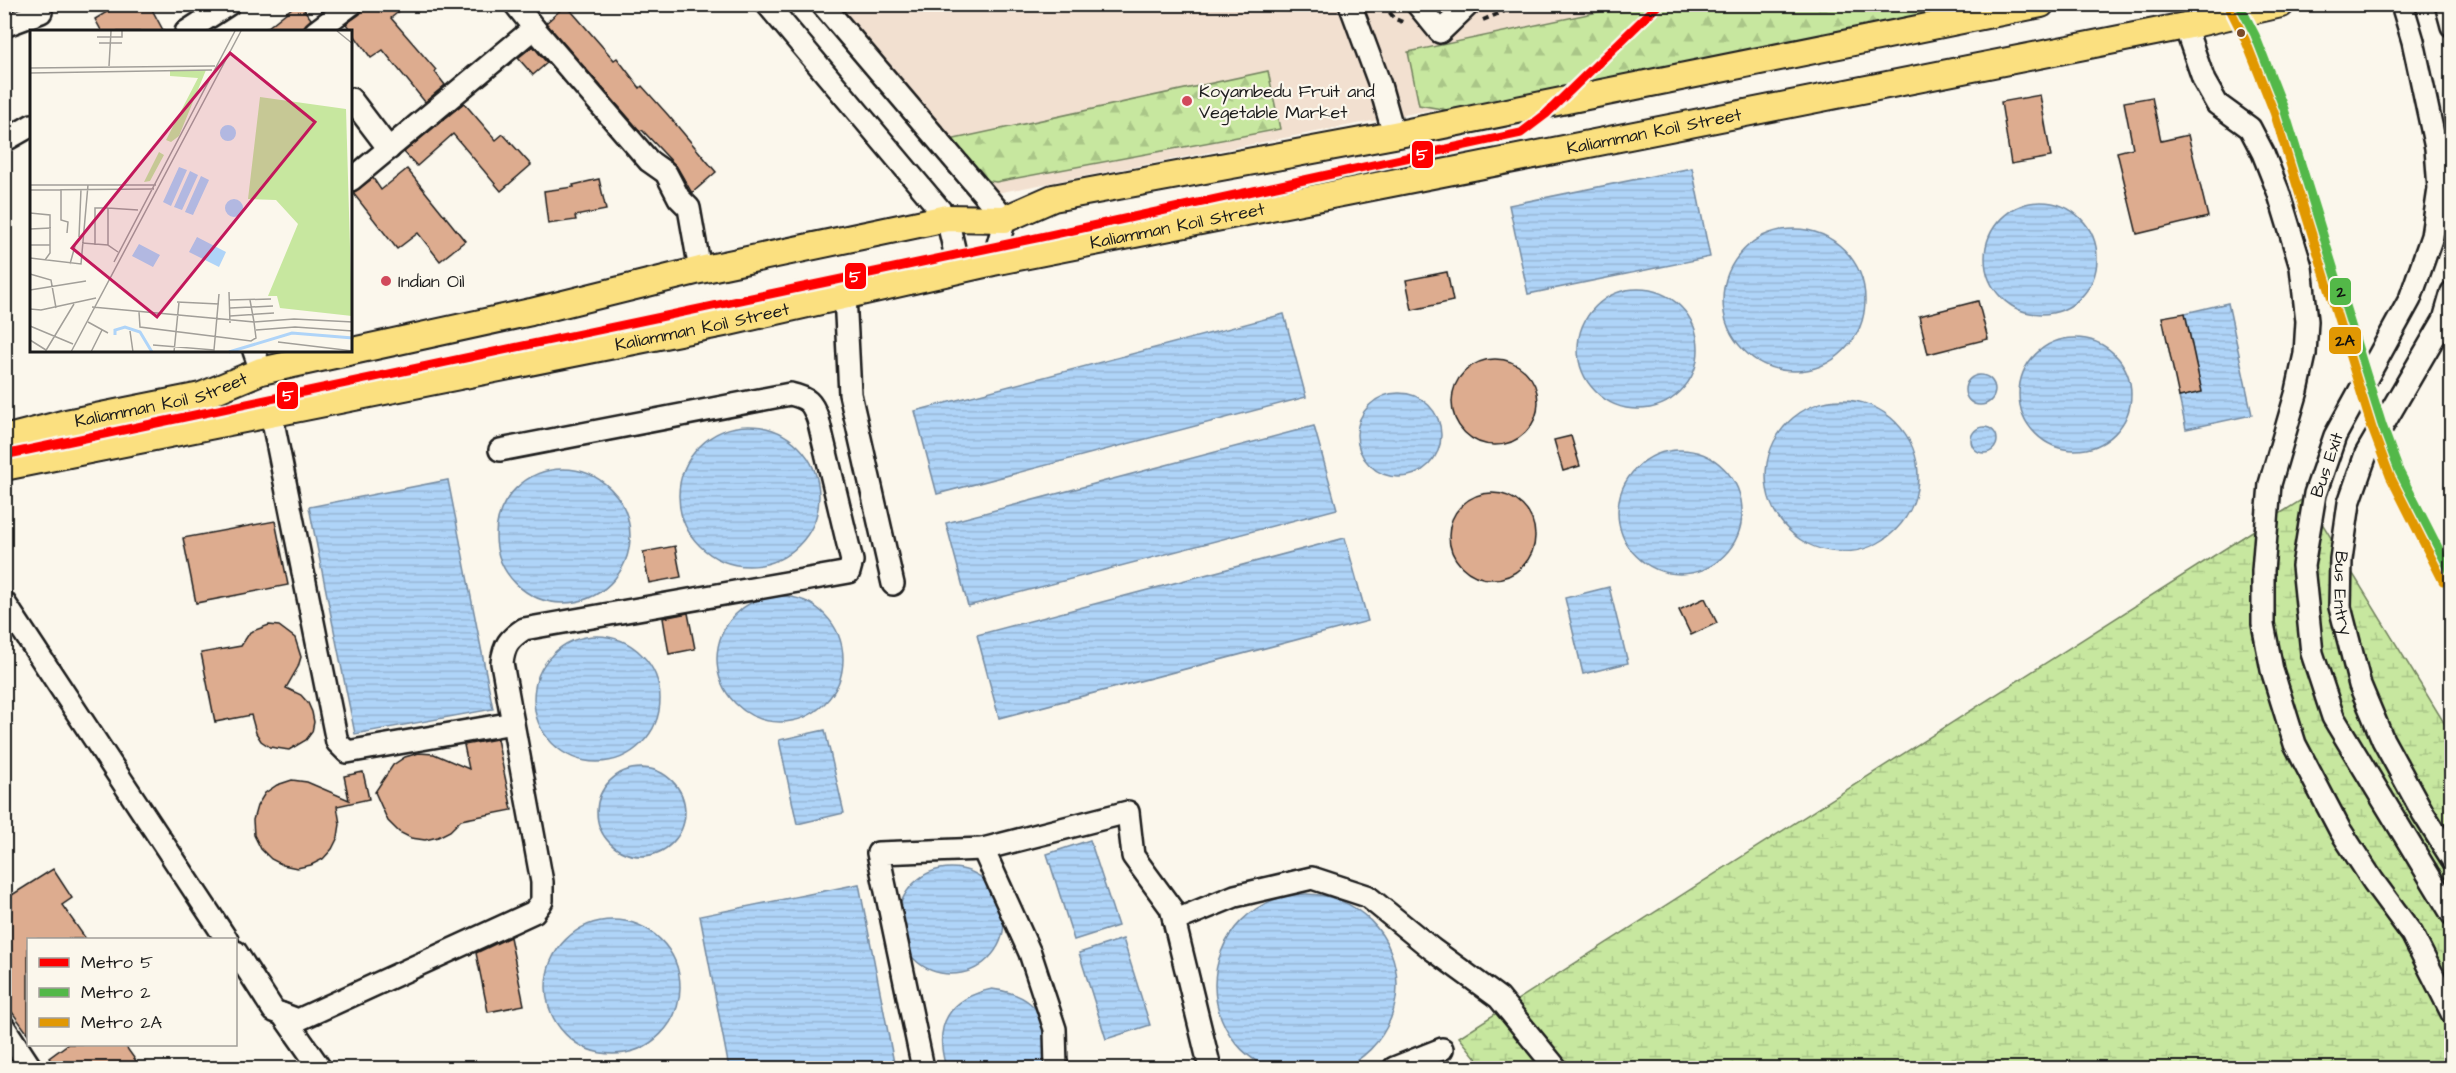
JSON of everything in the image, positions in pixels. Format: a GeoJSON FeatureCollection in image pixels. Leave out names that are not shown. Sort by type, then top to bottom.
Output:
{"type":"FeatureCollection","features":[{"type":"Feature","properties":{"kind":"main road","name":"Kaliamman Koil Street"},"geometry":{"type":"LineString","coordinates":[[352,344],[531,312],[700,270],[947,218],[1005,219],[1053,198],[1394,135],[2041,4]]}},
{"type":"Feature","properties":{"kind":"main road","name":"Kaliamman Koil Street"},"geometry":{"type":"LineString","coordinates":[[4,467],[579,352],[993,262],[2185,26],[2281,4]]}},
{"type":"Feature","properties":{"kind":"main road","name":"Kaliamman Koil Street"},"geometry":{"type":"LineString","coordinates":[[4,439],[66,423],[201,396],[257,361],[307,352]]}},
{"type":"Feature","properties":{"kind":"street"},"geometry":{"type":"LineString","coordinates":[[189,30],[229,4]]}},
{"type":"Feature","properties":{"kind":"street"},"geometry":{"type":"LineString","coordinates":[[318,30],[352,4]]}},
{"type":"Feature","properties":{"kind":"street"},"geometry":{"type":"LineString","coordinates":[[515,4],[649,161],[666,173],[679,198],[690,208],[700,270]]}},
{"type":"Feature","properties":{"kind":"street"},"geometry":{"type":"LineString","coordinates":[[767,4],[947,218],[959,270]]}},
{"type":"Feature","properties":{"kind":"street"},"geometry":{"type":"LineString","coordinates":[[822,4],[1005,219],[993,262]]}},
{"type":"Feature","properties":{"kind":"street"},"geometry":{"type":"LineString","coordinates":[[1350,4],[1380,85],[1394,135]]}},
{"type":"Feature","properties":{"kind":"street"},"geometry":{"type":"LineString","coordinates":[[1417,4],[1440,32],[1469,4]]}},
{"type":"Feature","properties":{"kind":"street","name":"Bus Exit"},"geometry":{"type":"LineString","coordinates":[[2402,4],[2413,41],[2436,148],[2439,189],[2432,236],[2410,299],[2335,436],[2315,494],[2303,566],[2312,653],[2333,717],[2451,914]]}},
{"type":"Feature","properties":{"kind":"street"},"geometry":{"type":"LineString","coordinates":[[2446,4],[2451,26]]}},
{"type":"Feature","properties":{"kind":"street"},"geometry":{"type":"LineString","coordinates":[[4,26],[41,12]]}},
{"type":"Feature","properties":{"kind":"street"},"geometry":{"type":"LineString","coordinates":[[2185,26],[2204,81],[2217,104],[2250,128],[2264,153],[2301,267],[2307,321],[2305,354],[2297,391],[2270,484],[2264,560],[2263,624],[2272,670],[2295,744],[2340,830],[2412,934],[2451,1013]]}},
{"type":"Feature","properties":{"kind":"street"},"geometry":{"type":"LineString","coordinates":[[352,179],[534,28]]}},
{"type":"Feature","properties":{"kind":"street"},"geometry":{"type":"LineString","coordinates":[[352,100],[389,149]]}},
{"type":"Feature","properties":{"kind":"street"},"geometry":{"type":"LineString","coordinates":[[4,141],[30,125]]}},
{"type":"Feature","properties":{"kind":"street","name":"Bus Entry"},"geometry":{"type":"LineString","coordinates":[[2451,292],[2444,320],[2366,454],[2349,503],[2341,559],[2340,607],[2360,685],[2383,740],[2451,859]]}},
{"type":"Feature","properties":{"kind":"street"},"geometry":{"type":"LineString","coordinates":[[845,295],[850,394],[893,584]]}},
{"type":"Feature","properties":{"kind":"street"},"geometry":{"type":"LineString","coordinates":[[237,954],[274,1011],[298,1020],[534,912],[542,901],[542,882],[502,663],[504,649],[509,639],[524,629],[849,572],[852,561],[818,419],[814,408],[805,397],[790,394],[500,450]]}},
{"type":"Feature","properties":{"kind":"street"},"geometry":{"type":"LineString","coordinates":[[271,412],[337,742],[347,752],[513,723]]}},
{"type":"Feature","properties":{"kind":"street"},"geometry":{"type":"LineString","coordinates":[[4,602],[226,938]]}},
{"type":"Feature","properties":{"kind":"street"},"geometry":{"type":"LineString","coordinates":[[923,1068],[878,853],[983,849],[1128,812],[1132,856],[1171,908],[1210,1068]]}},
{"type":"Feature","properties":{"kind":"street"},"geometry":{"type":"LineString","coordinates":[[983,849],[1030,953],[1055,1029],[1056,1068]]}},
{"type":"Feature","properties":{"kind":"street"},"geometry":{"type":"LineString","coordinates":[[1174,921],[1235,896],[1312,878],[1367,896],[1499,999],[1556,1068]]}},
{"type":"Feature","properties":{"kind":"street"},"geometry":{"type":"LineString","coordinates":[[282,1014],[320,1068]]}},
{"type":"Feature","properties":{"kind":"street"},"geometry":{"type":"LineString","coordinates":[[4,1027],[31,1068]]}},
{"type":"Feature","properties":{"kind":"street"},"geometry":{"type":"LineString","coordinates":[[1394,1068],[1442,1049]]}},
{"type":"Feature","properties":{"kind":"shaded area","name":"Koyambedu Fruit and Vegetable Market"},"geometry":{"type":"Polygon","coordinates":[[[819,5],[1978,5],[976,197],[819,5]]]}},
{"type":"Feature","properties":{"kind":"green space"},"geometry":{"type":"Polygon","coordinates":[[[1631,5],[1957,5],[1516,122],[1419,105],[1408,52],[1631,5]]]}},
{"type":"Feature","properties":{"kind":"green space"},"geometry":{"type":"Polygon","coordinates":[[[1268,71],[1280,129],[996,182],[984,180],[945,141],[1268,71]]]}},
{"type":"Feature","properties":{"kind":"green space"},"geometry":{"type":"Polygon","coordinates":[[[2306,497],[2451,734],[2451,1068],[1484,1068],[1459,1037],[2306,497]]]}},
{"type":"Feature","properties":{"kind":"water"},"geometry":{"type":"Polygon","coordinates":[[[1692,168],[1710,257],[1528,294],[1509,205],[1692,168]]]}},
{"type":"Feature","properties":{"kind":"water"},"geometry":{"type":"Polygon","coordinates":[[[2041,202],[2062,206],[2081,218],[2093,237],[2097,258],[2093,279],[2081,298],[2062,310],[2041,314],[2020,310],[2001,298],[1989,279],[1985,258],[1989,237],[2001,218],[2020,206],[2041,202]]]}},
{"type":"Feature","properties":{"kind":"water"},"geometry":{"type":"Polygon","coordinates":[[[1794,229],[1821,234],[1845,249],[1860,273],[1865,300],[1860,327],[1845,351],[1821,366],[1794,371],[1767,366],[1743,351],[1728,327],[1723,300],[1728,273],[1743,249],[1767,234],[1794,229]]]}},
{"type":"Feature","properties":{"kind":"water"},"geometry":{"type":"Polygon","coordinates":[[[1638,289],[1661,293],[1681,306],[1694,326],[1698,349],[1694,372],[1681,392],[1661,405],[1638,409],[1615,405],[1595,392],[1582,372],[1578,349],[1582,326],[1595,306],[1615,293],[1638,289]]]}},
{"type":"Feature","properties":{"kind":"water"},"geometry":{"type":"Polygon","coordinates":[[[2228,303],[2252,415],[2186,429],[2179,397],[2202,392],[2185,313],[2228,303]]]}},
{"type":"Feature","properties":{"kind":"water"},"geometry":{"type":"Polygon","coordinates":[[[1284,314],[1306,397],[937,494],[915,411],[1284,314]]]}},
{"type":"Feature","properties":{"kind":"water"},"geometry":{"type":"Polygon","coordinates":[[[2075,338],[2096,342],[2115,354],[2127,373],[2131,394],[2127,415],[2115,434],[2096,446],[2075,450],[2054,446],[2035,434],[2023,415],[2019,394],[2023,373],[2035,354],[2054,342],[2075,338]]]}},
{"type":"Feature","properties":{"kind":"water"},"geometry":{"type":"Polygon","coordinates":[[[1980,375],[1991,379],[1995,390],[1991,401],[1980,405],[1969,401],[1965,390],[1969,379],[1980,375]]]}},
{"type":"Feature","properties":{"kind":"water"},"geometry":{"type":"Polygon","coordinates":[[[1399,393],[1415,396],[1429,405],[1438,419],[1441,435],[1438,451],[1429,465],[1415,474],[1399,477],[1383,474],[1369,465],[1360,451],[1357,435],[1360,419],[1369,405],[1383,396],[1399,393]]]}},
{"type":"Feature","properties":{"kind":"water"},"geometry":{"type":"Polygon","coordinates":[[[1842,400],[1871,406],[1884,413],[1895,423],[1905,434],[1912,447],[1918,476],[1912,505],[1905,518],[1895,529],[1884,539],[1871,546],[1842,552],[1813,546],[1800,539],[1789,529],[1779,518],[1772,505],[1766,476],[1772,447],[1779,434],[1789,423],[1800,413],[1813,406],[1842,400]]]}},
{"type":"Feature","properties":{"kind":"water"},"geometry":{"type":"Polygon","coordinates":[[[749,426],[776,432],[788,438],[798,447],[807,457],[813,469],[819,496],[813,523],[807,535],[798,545],[788,554],[776,560],[749,566],[722,560],[710,554],[700,545],[691,535],[685,523],[679,496],[685,469],[691,457],[700,447],[710,438],[722,432],[749,426]]]}},
{"type":"Feature","properties":{"kind":"water"},"geometry":{"type":"Polygon","coordinates":[[[1314,426],[1337,509],[968,606],[946,523],[1314,426]]]}},
{"type":"Feature","properties":{"kind":"water"},"geometry":{"type":"Polygon","coordinates":[[[1984,427],[1993,431],[1997,440],[1993,449],[1984,453],[1975,449],[1971,440],[1975,431],[1984,427]]]}},
{"type":"Feature","properties":{"kind":"water"},"geometry":{"type":"Polygon","coordinates":[[[1680,450],[1704,455],[1724,468],[1737,488],[1742,512],[1737,536],[1724,556],[1704,569],[1680,574],[1656,569],[1636,556],[1623,536],[1618,512],[1623,488],[1636,468],[1656,455],[1680,450]]]}},
{"type":"Feature","properties":{"kind":"water"},"geometry":{"type":"Polygon","coordinates":[[[563,469],[589,474],[610,489],[625,510],[630,536],[625,562],[610,583],[589,598],[563,603],[537,598],[516,583],[501,562],[496,536],[501,510],[516,489],[537,474],[563,469]]]}},
{"type":"Feature","properties":{"kind":"water"},"geometry":{"type":"Polygon","coordinates":[[[448,480],[493,709],[355,734],[309,507],[448,480]]]}},
{"type":"Feature","properties":{"kind":"water"},"geometry":{"type":"Polygon","coordinates":[[[1345,538],[1368,621],[999,718],[977,635],[1345,538]]]}},
{"type":"Feature","properties":{"kind":"water"},"geometry":{"type":"Polygon","coordinates":[[[1609,587],[1628,663],[1583,674],[1565,598],[1609,587]]]}},
{"type":"Feature","properties":{"kind":"water"},"geometry":{"type":"Polygon","coordinates":[[[780,596],[804,601],[825,614],[838,635],[843,659],[838,683],[825,704],[804,717],[780,722],[756,717],[735,704],[722,683],[717,659],[722,635],[735,614],[756,601],[780,596]]]}},
{"type":"Feature","properties":{"kind":"water"},"geometry":{"type":"Polygon","coordinates":[[[597,636],[621,641],[642,654],[655,675],[660,699],[655,723],[642,744],[621,757],[597,762],[573,757],[552,744],[539,723],[534,699],[539,675],[552,654],[573,641],[597,636]]]}},
{"type":"Feature","properties":{"kind":"water"},"geometry":{"type":"Polygon","coordinates":[[[825,730],[844,813],[797,824],[779,740],[825,730]]]}},
{"type":"Feature","properties":{"kind":"water"},"geometry":{"type":"Polygon","coordinates":[[[641,768],[658,771],[672,781],[682,795],[685,812],[682,829],[672,843],[658,853],[641,856],[624,853],[610,843],[600,829],[597,812],[600,795],[610,781],[624,771],[641,768]]]}},
{"type":"Feature","properties":{"kind":"water"},"geometry":{"type":"Polygon","coordinates":[[[1090,840],[1118,926],[1074,940],[1047,854],[1090,840]]]}},
{"type":"Feature","properties":{"kind":"water"},"geometry":{"type":"Polygon","coordinates":[[[951,868],[971,872],[989,883],[1000,901],[1004,921],[1000,941],[989,959],[971,970],[951,974],[931,970],[913,959],[902,941],[898,921],[902,901],[913,883],[931,872],[951,868]]]}},
{"type":"Feature","properties":{"kind":"water"},"geometry":{"type":"Polygon","coordinates":[[[859,884],[895,1068],[729,1068],[700,916],[859,884]]]}},
{"type":"Feature","properties":{"kind":"water"},"geometry":{"type":"Polygon","coordinates":[[[1306,894],[1324,896],[1357,909],[1382,934],[1395,967],[1397,985],[1395,1003],[1382,1036],[1357,1061],[1324,1074],[1288,1074],[1255,1061],[1230,1036],[1217,1003],[1215,985],[1217,967],[1230,934],[1255,909],[1288,896],[1306,894]]]}},
{"type":"Feature","properties":{"kind":"water"},"geometry":{"type":"Polygon","coordinates":[[[613,920],[639,925],[660,940],[675,961],[680,987],[675,1013],[660,1034],[639,1049],[613,1054],[587,1049],[566,1034],[551,1013],[546,987],[551,961],[566,940],[587,925],[613,920]]]}},
{"type":"Feature","properties":{"kind":"water"},"geometry":{"type":"Polygon","coordinates":[[[1123,939],[1150,1025],[1106,1039],[1079,953],[1123,939]]]}},
{"type":"Feature","properties":{"kind":"water"},"geometry":{"type":"Polygon","coordinates":[[[992,989],[1023,998],[1031,1004],[1042,1019],[1046,1041],[1044,1062],[1041,1068],[946,1067],[942,1052],[942,1038],[948,1016],[965,999],[992,989]]]}},
{"type":"Feature","properties":{"kind":"building"},"geometry":{"type":"Polygon","coordinates":[[[120,4],[149,4],[163,30],[101,30],[95,19],[120,4]]]}},
{"type":"Feature","properties":{"kind":"building"},"geometry":{"type":"Polygon","coordinates":[[[297,4],[300,4],[311,19],[303,30],[264,30],[297,4]]]}},
{"type":"Feature","properties":{"kind":"building"},"geometry":{"type":"Polygon","coordinates":[[[364,4],[408,4],[391,18],[436,70],[435,72],[445,85],[425,102],[383,50],[371,58],[346,24],[360,14],[364,4]]]}},
{"type":"Feature","properties":{"kind":"building"},"geometry":{"type":"Polygon","coordinates":[[[566,5],[614,60],[617,58],[640,88],[642,86],[716,172],[692,193],[677,167],[642,130],[640,131],[546,23],[566,5]]]}},
{"type":"Feature","properties":{"kind":"building"},"geometry":{"type":"Polygon","coordinates":[[[533,46],[547,63],[533,75],[518,58],[533,46]]]}},
{"type":"Feature","properties":{"kind":"building"},"geometry":{"type":"Polygon","coordinates":[[[2040,95],[2051,157],[2011,164],[2001,102],[2040,95]]]}},
{"type":"Feature","properties":{"kind":"building"},"geometry":{"type":"Polygon","coordinates":[[[2152,97],[2161,141],[2188,135],[2208,217],[2137,234],[2117,152],[2133,148],[2124,102],[2152,97]]]}},
{"type":"Feature","properties":{"kind":"building"},"geometry":{"type":"Polygon","coordinates":[[[464,103],[496,140],[503,134],[531,165],[501,191],[453,134],[417,166],[404,152],[464,103]]]}},
{"type":"Feature","properties":{"kind":"building"},"geometry":{"type":"Polygon","coordinates":[[[407,169],[465,241],[440,261],[418,233],[397,249],[353,193],[373,178],[381,190],[407,169]]]}},
{"type":"Feature","properties":{"kind":"building"},"geometry":{"type":"Polygon","coordinates":[[[599,179],[606,210],[575,216],[576,220],[548,224],[544,191],[574,187],[573,185],[599,179]]]}},
{"type":"Feature","properties":{"kind":"building"},"geometry":{"type":"Polygon","coordinates":[[[1447,272],[1453,301],[1412,310],[1406,280],[1447,272]]]}},
{"type":"Feature","properties":{"kind":"building"},"geometry":{"type":"Polygon","coordinates":[[[1978,301],[1988,339],[1928,354],[1919,316],[1978,301]]]}},
{"type":"Feature","properties":{"kind":"building"},"geometry":{"type":"Polygon","coordinates":[[[2185,313],[2202,392],[2179,397],[2162,317],[2185,313]]]}},
{"type":"Feature","properties":{"kind":"building"},"geometry":{"type":"Polygon","coordinates":[[[1495,359],[1512,362],[1526,371],[1535,385],[1538,402],[1535,419],[1526,433],[1512,442],[1495,445],[1478,442],[1464,433],[1455,419],[1452,402],[1455,385],[1464,371],[1478,362],[1495,359]]]}},
{"type":"Feature","properties":{"kind":"building"},"geometry":{"type":"Polygon","coordinates":[[[1571,436],[1580,466],[1563,471],[1554,440],[1571,436]]]}},
{"type":"Feature","properties":{"kind":"building"},"geometry":{"type":"Polygon","coordinates":[[[1492,493],[1509,496],[1523,505],[1532,519],[1535,536],[1532,553],[1523,567],[1509,576],[1492,579],[1475,576],[1461,567],[1452,553],[1449,536],[1452,519],[1461,505],[1475,496],[1492,493]]]}},
{"type":"Feature","properties":{"kind":"building"},"geometry":{"type":"Polygon","coordinates":[[[275,521],[288,585],[196,603],[183,538],[275,521]]]}},
{"type":"Feature","properties":{"kind":"building"},"geometry":{"type":"Polygon","coordinates":[[[675,546],[681,577],[649,583],[643,552],[675,546]]]}},
{"type":"Feature","properties":{"kind":"building"},"geometry":{"type":"Polygon","coordinates":[[[1705,598],[1717,623],[1691,635],[1679,610],[1705,598]]]}},
{"type":"Feature","properties":{"kind":"building"},"geometry":{"type":"Polygon","coordinates":[[[688,613],[695,649],[669,654],[663,618],[688,613]]]}},
{"type":"Feature","properties":{"kind":"building"},"geometry":{"type":"Polygon","coordinates":[[[269,625],[279,626],[295,638],[301,657],[286,688],[301,695],[308,703],[314,722],[312,732],[306,740],[289,750],[270,747],[261,741],[251,715],[215,722],[201,653],[241,646],[250,632],[269,625]]]}},
{"type":"Feature","properties":{"kind":"building"},"geometry":{"type":"Polygon","coordinates":[[[497,739],[512,810],[461,820],[450,831],[425,840],[411,838],[399,832],[388,821],[375,792],[393,765],[405,757],[419,753],[434,754],[469,769],[464,745],[497,739]]]}},
{"type":"Feature","properties":{"kind":"building"},"geometry":{"type":"Polygon","coordinates":[[[363,772],[369,799],[337,806],[340,824],[338,837],[332,849],[323,859],[297,868],[271,859],[261,849],[254,835],[253,820],[257,806],[265,793],[277,785],[292,780],[307,782],[349,800],[344,776],[363,772]]]}},
{"type":"Feature","properties":{"kind":"building"},"geometry":{"type":"Polygon","coordinates":[[[53,869],[72,898],[62,905],[85,938],[27,938],[27,1033],[4,1001],[4,900],[53,869]]]}},
{"type":"Feature","properties":{"kind":"building"},"geometry":{"type":"Polygon","coordinates":[[[510,937],[524,1005],[488,1012],[476,953],[510,937]]]}},
{"type":"Feature","properties":{"kind":"building"},"geometry":{"type":"Polygon","coordinates":[[[65,1046],[125,1046],[141,1068],[56,1068],[49,1058],[65,1046]]]}},
{"type":"Feature","properties":{"kind":"metro line","name":"5"},"geometry":{"type":"LineString","coordinates":[[4,455],[1041,237],[1521,133],[1546,114],[1659,4]]}},
{"type":"Feature","properties":{"kind":"metro line","name":"2"},"geometry":{"type":"LineString","coordinates":[[2239,4],[2255,35],[2284,109],[2382,425],[2399,471],[2452,575]]}},
{"type":"Feature","properties":{"kind":"metro line","name":"2A"},"geometry":{"type":"LineString","coordinates":[[2230,9],[2245,39],[2274,112],[2372,428],[2390,476],[2443,581]]}},
{"type":"Feature","properties":{"kind":"place","name":"Koyambedu Fruit and Vegetable Market"},"geometry":{"type":"Point","coordinates":[1187,101]}},
{"type":"Feature","properties":{"kind":"place","name":"Indian Oil"},"geometry":{"type":"Point","coordinates":[386,281]}}]}
